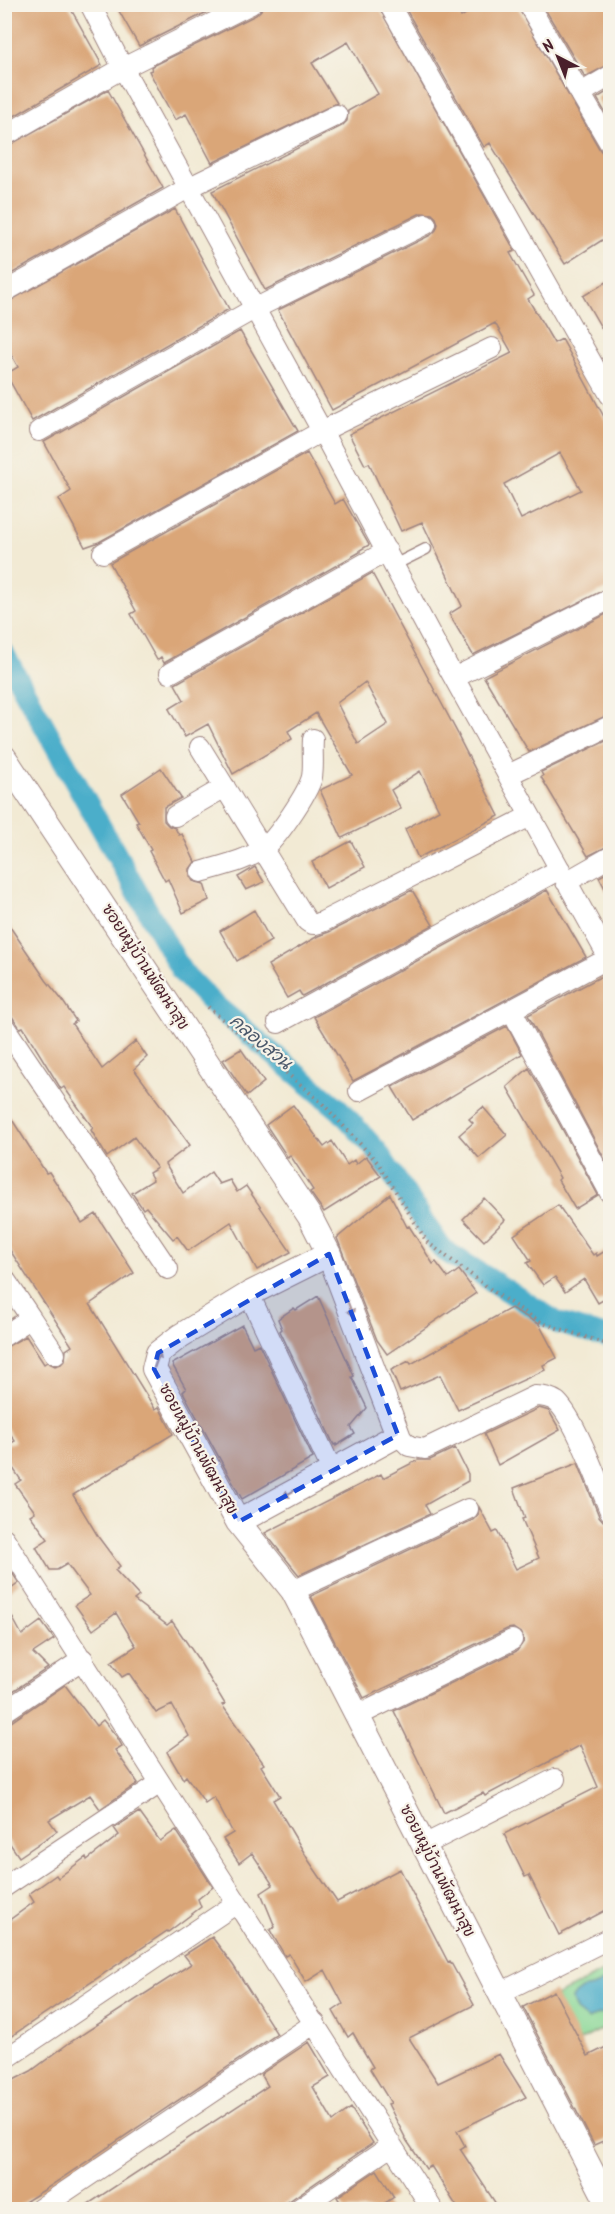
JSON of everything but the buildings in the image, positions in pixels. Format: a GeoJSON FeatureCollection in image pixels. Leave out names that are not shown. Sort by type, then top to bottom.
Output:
{"type":"FeatureCollection","features":[{"type":"Feature","properties":{"kind":"street"},"geometry":{"type":"LineString","coordinates":[[90,4],[454,678],[610,959],[359,1090]]}},
{"type":"Feature","properties":{"kind":"street"},"geometry":{"type":"LineString","coordinates":[[4,136],[123,68],[251,4]]}},
{"type":"Feature","properties":{"kind":"street"},"geometry":{"type":"LineString","coordinates":[[389,4],[610,395]]}},
{"type":"Feature","properties":{"kind":"street"},"geometry":{"type":"LineString","coordinates":[[528,4],[610,144]]}},
{"type":"Feature","properties":{"kind":"street"},"geometry":{"type":"LineString","coordinates":[[581,93],[610,76]]}},
{"type":"Feature","properties":{"kind":"street"},"geometry":{"type":"LineString","coordinates":[[4,292],[188,188],[337,115]]}},
{"type":"Feature","properties":{"kind":"street"},"geometry":{"type":"LineString","coordinates":[[39,431],[254,309],[426,224]]}},
{"type":"Feature","properties":{"kind":"street"},"geometry":{"type":"LineString","coordinates":[[103,553],[322,431],[492,348]]}},
{"type":"Feature","properties":{"kind":"street"},"geometry":{"type":"LineString","coordinates":[[170,674],[390,558]]}},
{"type":"Feature","properties":{"kind":"street"},"geometry":{"type":"LineString","coordinates":[[454,678],[610,598]]}},
{"type":"Feature","properties":{"kind":"street"},"geometry":{"type":"LineString","coordinates":[[508,776],[610,726]]}},
{"type":"Feature","properties":{"kind":"street"},"geometry":{"type":"LineString","coordinates":[[201,872],[239,860],[263,849],[305,794],[312,776],[313,739]]}},
{"type":"Feature","properties":{"kind":"street"},"geometry":{"type":"LineString","coordinates":[[200,747],[307,921],[316,925],[530,816]]}},
{"type":"Feature","properties":{"kind":"street","name":"ซอยหมู่บ้านพัฒนาสุข"},"geometry":{"type":"LineString","coordinates":[[4,757],[290,1186],[329,1254],[249,1294],[171,1342],[158,1353],[154,1369],[238,1522],[293,1591],[359,1713],[610,2206]]}},
{"type":"Feature","properties":{"kind":"street"},"geometry":{"type":"LineString","coordinates":[[175,816],[225,788]]}},
{"type":"Feature","properties":{"kind":"street"},"geometry":{"type":"LineString","coordinates":[[278,1023],[563,876],[610,857]]}},
{"type":"Feature","properties":{"kind":"street"},"geometry":{"type":"LineString","coordinates":[[512,1011],[610,1193]]}},
{"type":"Feature","properties":{"kind":"street"},"geometry":{"type":"LineString","coordinates":[[4,1026],[168,1269]]}},
{"type":"Feature","properties":{"kind":"street"},"geometry":{"type":"LineString","coordinates":[[329,1254],[398,1435],[409,1446],[425,1449],[535,1396],[545,1396],[555,1401],[573,1425],[610,1511]]}},
{"type":"Feature","properties":{"kind":"street"},"geometry":{"type":"LineString","coordinates":[[4,1278],[55,1354]]}},
{"type":"Feature","properties":{"kind":"street"},"geometry":{"type":"LineString","coordinates":[[249,1294],[332,1470]]}},
{"type":"Feature","properties":{"kind":"street"},"geometry":{"type":"LineString","coordinates":[[4,1336],[31,1318]]}},
{"type":"Feature","properties":{"kind":"street"},"geometry":{"type":"LineString","coordinates":[[238,1522],[398,1435]]}},
{"type":"Feature","properties":{"kind":"street"},"geometry":{"type":"LineString","coordinates":[[293,1591],[468,1509]]}},
{"type":"Feature","properties":{"kind":"street"},"geometry":{"type":"LineString","coordinates":[[6,1543],[83,1659],[433,2210]]}},
{"type":"Feature","properties":{"kind":"street"},"geometry":{"type":"LineString","coordinates":[[359,1713],[512,1640]]}},
{"type":"Feature","properties":{"kind":"street"},"geometry":{"type":"LineString","coordinates":[[4,1712],[83,1659]]}},
{"type":"Feature","properties":{"kind":"street"},"geometry":{"type":"LineString","coordinates":[[424,1842],[555,1779]]}},
{"type":"Feature","properties":{"kind":"street"},"geometry":{"type":"LineString","coordinates":[[4,1887],[160,1783]]}},
{"type":"Feature","properties":{"kind":"street"},"geometry":{"type":"LineString","coordinates":[[4,2060],[237,1904]]}},
{"type":"Feature","properties":{"kind":"street"},"geometry":{"type":"LineString","coordinates":[[501,1994],[610,1938]]}},
{"type":"Feature","properties":{"kind":"street"},"geometry":{"type":"LineString","coordinates":[[38,2210],[315,2023]]}},
{"type":"Feature","properties":{"kind":"street"},"geometry":{"type":"LineString","coordinates":[[297,2210],[392,2146]]}},
{"type":"Feature","properties":{"kind":"lane"},"geometry":{"type":"LineString","coordinates":[[390,558],[426,549]]}},
{"type":"Feature","properties":{"kind":"path"},"geometry":{"type":"LineString","coordinates":[[208,1007],[321,1102],[378,1163],[427,1242],[501,1297],[542,1323],[610,1345]]}},
{"type":"Feature","properties":{"kind":"highlighted area"},"geometry":{"type":"Polygon","coordinates":[[[329,1254],[398,1435],[238,1522],[154,1369],[158,1353],[329,1254]]]}},
{"type":"Feature","properties":{"kind":"green space"},"geometry":{"type":"Polygon","coordinates":[[[610,1968],[610,2025],[579,2041],[556,1996],[610,1968]]]}},
{"type":"Feature","properties":{"kind":"water"},"geometry":{"type":"Polygon","coordinates":[[[610,1977],[610,2015],[600,2014],[588,2020],[577,2011],[572,1999],[581,1989],[597,1985],[610,1977]]]}},
{"type":"Feature","properties":{"kind":"waterway","name":"คลองสวน"},"geometry":{"type":"LineString","coordinates":[[4,654],[182,972],[211,1002],[340,1110],[377,1151],[442,1249],[558,1323],[610,1338]]}}]}
